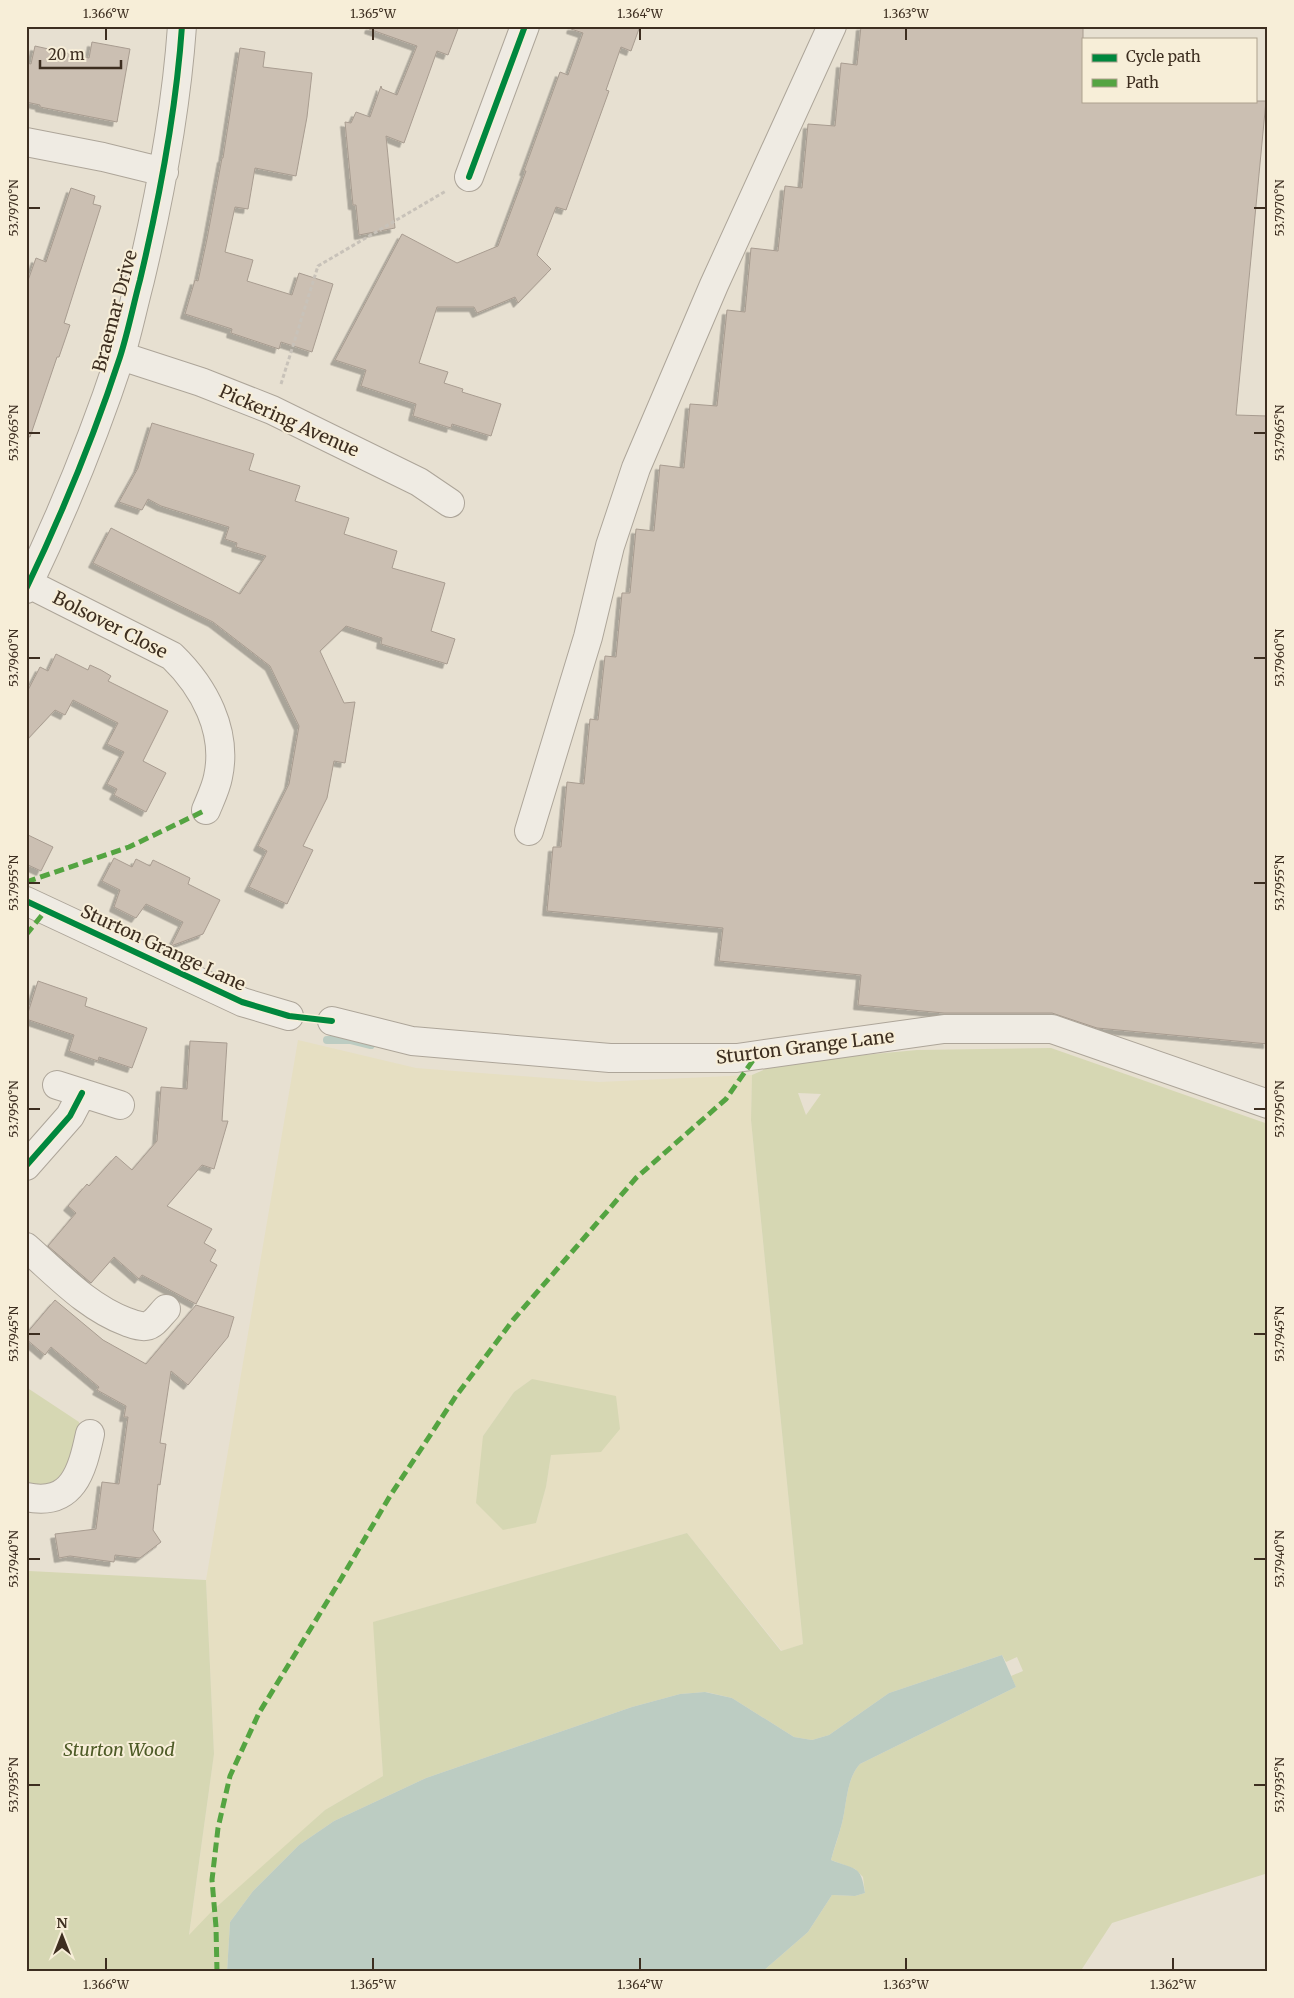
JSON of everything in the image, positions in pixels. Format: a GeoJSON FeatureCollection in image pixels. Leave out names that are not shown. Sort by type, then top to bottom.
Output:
{"type":"FeatureCollection","features":[{"type":"Feature","properties":{"kind":"street","name":"Braemar Drive"},"geometry":{"type":"LineString","coordinates":[[27,586],[80,468],[121,356],[164,172],[179,71],[182,26]]}},
{"type":"Feature","properties":{"kind":"street"},"geometry":{"type":"LineString","coordinates":[[469,177],[525,26]]}},
{"type":"Feature","properties":{"kind":"street"},"geometry":{"type":"LineString","coordinates":[[529,831],[588,637],[610,546],[636,468],[714,285],[832,26]]}},
{"type":"Feature","properties":{"kind":"street"},"geometry":{"type":"LineString","coordinates":[[26,142],[164,172]]}},
{"type":"Feature","properties":{"kind":"street","name":"Pickering Avenue"},"geometry":{"type":"LineString","coordinates":[[121,356],[201,382],[272,410],[419,482],[450,503]]}},
{"type":"Feature","properties":{"kind":"street","name":"Bolsover Close"},"geometry":{"type":"LineString","coordinates":[[27,586],[172,656],[188,672],[202,690],[218,732],[220,755],[218,778],[206,810]]}},
{"type":"Feature","properties":{"kind":"street","name":"Sturton Grange Lane"},"geometry":{"type":"LineString","coordinates":[[26,901],[242,1002],[289,1016]]}},
{"type":"Feature","properties":{"kind":"street","name":"Sturton Grange Lane"},"geometry":{"type":"LineString","coordinates":[[332,1021],[412,1041],[610,1058],[737,1058],[944,1029],[1052,1029],[1268,1104]]}},
{"type":"Feature","properties":{"kind":"street"},"geometry":{"type":"LineString","coordinates":[[57,1085],[120,1105]]}},
{"type":"Feature","properties":{"kind":"street"},"geometry":{"type":"LineString","coordinates":[[26,1166],[70,1116],[82,1093]]}},
{"type":"Feature","properties":{"kind":"street"},"geometry":{"type":"LineString","coordinates":[[26,1247],[85,1299],[117,1318],[145,1326],[154,1321],[166,1309]]}},
{"type":"Feature","properties":{"kind":"street"},"geometry":{"type":"LineString","coordinates":[[26,1497],[43,1498],[56,1496],[68,1489],[77,1479],[82,1467],[90,1434]]}},
{"type":"Feature","properties":{"kind":"path"},"geometry":{"type":"LineString","coordinates":[[272,410],[318,266],[469,177]]}},
{"type":"Feature","properties":{"kind":"shaded area"},"geometry":{"type":"Polygon","coordinates":[[[298,1040],[416,1068],[599,1082],[752,1075],[751,1120],[803,1644],[782,1651],[687,1533],[374,1622],[383,1776],[325,1810],[189,1936],[214,1754],[206,1580],[298,1040]],[[532,1379],[514,1392],[483,1436],[536,1523],[546,1487],[551,1455],[532,1379]]]}},
{"type":"Feature","properties":{"kind":"shaded area"},"geometry":{"type":"Polygon","coordinates":[[[1002,1655],[1016,1687],[860,1764],[855,1770],[849,1784],[842,1823],[831,1860],[856,1869],[861,1877],[865,1893],[855,1896],[832,1895],[808,1932],[762,1972],[227,1972],[230,1922],[253,1891],[299,1845],[334,1821],[426,1778],[632,1707],[680,1694],[705,1692],[732,1698],[794,1737],[812,1740],[829,1735],[889,1693],[1002,1655]]]}},
{"type":"Feature","properties":{"kind":"green space","name":"Sturton Wood"},"geometry":{"type":"Polygon","coordinates":[[[1051,1048],[1268,1124],[1268,1873],[1112,1923],[1080,1972],[762,1972],[808,1932],[832,1895],[855,1896],[865,1893],[863,1877],[855,1869],[831,1860],[842,1823],[849,1784],[855,1770],[860,1764],[1016,1687],[1011,1676],[1023,1671],[1017,1657],[1006,1662],[1002,1655],[889,1693],[829,1735],[812,1740],[794,1737],[732,1698],[706,1692],[680,1694],[632,1707],[426,1778],[334,1821],[299,1845],[253,1891],[230,1922],[227,1972],[26,1972],[26,1575],[29,1571],[206,1580],[214,1754],[189,1935],[212,1911],[325,1810],[383,1776],[373,1622],[687,1533],[781,1651],[803,1644],[751,1120],[752,1075],[779,1063],[917,1050],[1051,1048]],[[798,1093],[806,1115],[821,1094],[798,1093]]]}},
{"type":"Feature","properties":{"kind":"green space"},"geometry":{"type":"Polygon","coordinates":[[[532,1379],[616,1396],[620,1429],[601,1452],[551,1455],[546,1487],[536,1523],[503,1530],[476,1503],[483,1436],[514,1392],[532,1379]]]}},
{"type":"Feature","properties":{"kind":"green space"},"geometry":{"type":"Polygon","coordinates":[[[26,1387],[79,1422],[79,1449],[56,1485],[26,1491],[26,1387]]]}},
{"type":"Feature","properties":{"kind":"building"},"geometry":{"type":"Polygon","coordinates":[[[370,26],[459,26],[448,55],[437,51],[404,143],[386,136],[395,228],[359,235],[356,205],[353,205],[345,122],[351,123],[356,112],[370,117],[381,86],[382,89],[397,95],[417,46],[369,29],[370,26]]]}},
{"type":"Feature","properties":{"kind":"building"},"geometry":{"type":"Polygon","coordinates":[[[572,26],[640,26],[631,51],[621,47],[606,90],[609,91],[566,210],[556,207],[537,255],[551,269],[518,303],[515,297],[477,313],[474,307],[437,307],[419,363],[448,372],[444,383],[463,389],[462,392],[501,404],[491,436],[452,424],[451,428],[413,416],[416,404],[361,386],[366,370],[335,360],[402,234],[457,263],[498,246],[560,72],[568,75],[583,33],[571,29],[572,26]]]}},
{"type":"Feature","properties":{"kind":"building"},"geometry":{"type":"Polygon","coordinates":[[[861,26],[1083,26],[1082,102],[1266,101],[1236,415],[1268,416],[1268,1044],[1097,1028],[1052,1013],[944,1013],[858,1005],[861,975],[719,961],[723,928],[547,911],[553,847],[561,847],[567,782],[584,784],[590,719],[598,720],[605,656],[616,657],[622,593],[630,593],[636,529],[654,531],[660,465],[684,468],[690,404],[717,406],[727,310],[745,312],[751,248],[778,251],[785,186],[802,188],[808,124],[835,126],[841,63],[857,65],[861,26]]]}},
{"type":"Feature","properties":{"kind":"building"},"geometry":{"type":"Polygon","coordinates":[[[92,42],[130,49],[117,122],[40,107],[40,105],[26,102],[26,63],[31,64],[35,46],[89,58],[92,42]]]}},
{"type":"Feature","properties":{"kind":"building"},"geometry":{"type":"Polygon","coordinates":[[[240,48],[265,52],[263,67],[312,73],[307,117],[296,176],[255,168],[248,209],[235,207],[225,252],[253,260],[247,281],[292,295],[299,273],[333,284],[312,352],[281,342],[279,349],[231,333],[232,329],[185,314],[195,280],[198,281],[207,239],[223,158],[240,48]]]}},
{"type":"Feature","properties":{"kind":"building"},"geometry":{"type":"Polygon","coordinates":[[[71,188],[95,196],[93,204],[101,206],[64,323],[70,325],[30,437],[26,436],[26,286],[36,258],[46,262],[71,188]]]}},
{"type":"Feature","properties":{"kind":"building"},"geometry":{"type":"Polygon","coordinates":[[[152,423],[254,454],[249,470],[300,486],[295,501],[349,518],[344,534],[397,551],[392,568],[445,583],[431,631],[455,639],[447,664],[381,644],[382,638],[346,626],[320,651],[344,703],[355,702],[345,763],[334,761],[327,798],[303,846],[313,850],[287,904],[249,887],[267,851],[258,846],[289,784],[299,726],[270,666],[213,622],[93,563],[111,528],[240,594],[266,556],[236,547],[237,543],[225,539],[229,527],[161,506],[148,499],[142,510],[119,502],[138,468],[152,423]]]}},
{"type":"Feature","properties":{"kind":"building"},"geometry":{"type":"Polygon","coordinates":[[[56,654],[88,670],[90,665],[101,670],[111,676],[108,681],[168,711],[143,761],[166,773],[146,812],[114,795],[117,789],[107,784],[124,752],[107,744],[118,723],[73,700],[65,715],[55,710],[26,741],[26,694],[40,667],[48,671],[56,654]]]}},
{"type":"Feature","properties":{"kind":"building"},"geometry":{"type":"Polygon","coordinates":[[[26,834],[53,847],[41,871],[26,864],[26,834]]]}},
{"type":"Feature","properties":{"kind":"building"},"geometry":{"type":"Polygon","coordinates":[[[114,858],[132,867],[136,859],[150,866],[153,860],[190,878],[188,884],[220,900],[203,934],[171,946],[183,922],[146,904],[136,918],[114,907],[120,890],[102,881],[114,858]]]}},
{"type":"Feature","properties":{"kind":"building"},"geometry":{"type":"Polygon","coordinates":[[[38,981],[87,998],[85,1006],[147,1028],[132,1068],[99,1057],[98,1061],[69,1051],[74,1035],[26,1019],[38,981]]]}},
{"type":"Feature","properties":{"kind":"building"},"geometry":{"type":"Polygon","coordinates":[[[190,1041],[227,1043],[222,1121],[228,1121],[214,1169],[202,1165],[167,1206],[212,1229],[204,1243],[216,1250],[210,1261],[217,1265],[196,1304],[142,1275],[139,1279],[114,1257],[91,1283],[48,1246],[76,1213],[68,1206],[87,1184],[89,1186],[116,1156],[132,1170],[157,1141],[161,1087],[187,1089],[190,1041]]]}},
{"type":"Feature","properties":{"kind":"building"},"geometry":{"type":"Polygon","coordinates":[[[55,1300],[103,1340],[146,1364],[196,1305],[234,1317],[228,1337],[188,1385],[171,1371],[160,1443],[166,1444],[160,1485],[158,1484],[153,1530],[161,1542],[140,1558],[115,1555],[114,1562],[70,1556],[59,1558],[55,1534],[96,1529],[102,1482],[119,1484],[128,1417],[124,1417],[126,1406],[97,1390],[99,1387],[51,1347],[45,1355],[26,1339],[26,1334],[55,1300]]]}},
{"type":"Feature","properties":{"kind":"waterway"},"geometry":{"type":"LineString","coordinates":[[327,1040],[351,1040],[371,1045]]}},
{"type":"Feature","properties":{"kind":"marked path"},"geometry":{"type":"LineString","coordinates":[[26,882],[129,847],[206,810]]}},
{"type":"Feature","properties":{"kind":"marked path"},"geometry":{"type":"LineString","coordinates":[[26,935],[46,910]]}},
{"type":"Feature","properties":{"kind":"marked path"},"geometry":{"type":"LineString","coordinates":[[217,1972],[212,1880],[218,1828],[230,1776],[259,1713],[390,1496],[456,1396],[513,1320],[636,1178],[726,1099],[756,1056]]}},
{"type":"Feature","properties":{"kind":"cycle path"},"geometry":{"type":"LineString","coordinates":[[26,589],[65,503],[110,387],[126,338],[166,154],[176,90],[182,26]]}},
{"type":"Feature","properties":{"kind":"cycle path"},"geometry":{"type":"LineString","coordinates":[[469,177],[525,26]]}},
{"type":"Feature","properties":{"kind":"cycle path"},"geometry":{"type":"LineString","coordinates":[[26,901],[242,1002],[289,1016],[332,1021]]}},
{"type":"Feature","properties":{"kind":"cycle path"},"geometry":{"type":"LineString","coordinates":[[26,1166],[70,1116],[82,1093]]}}]}
